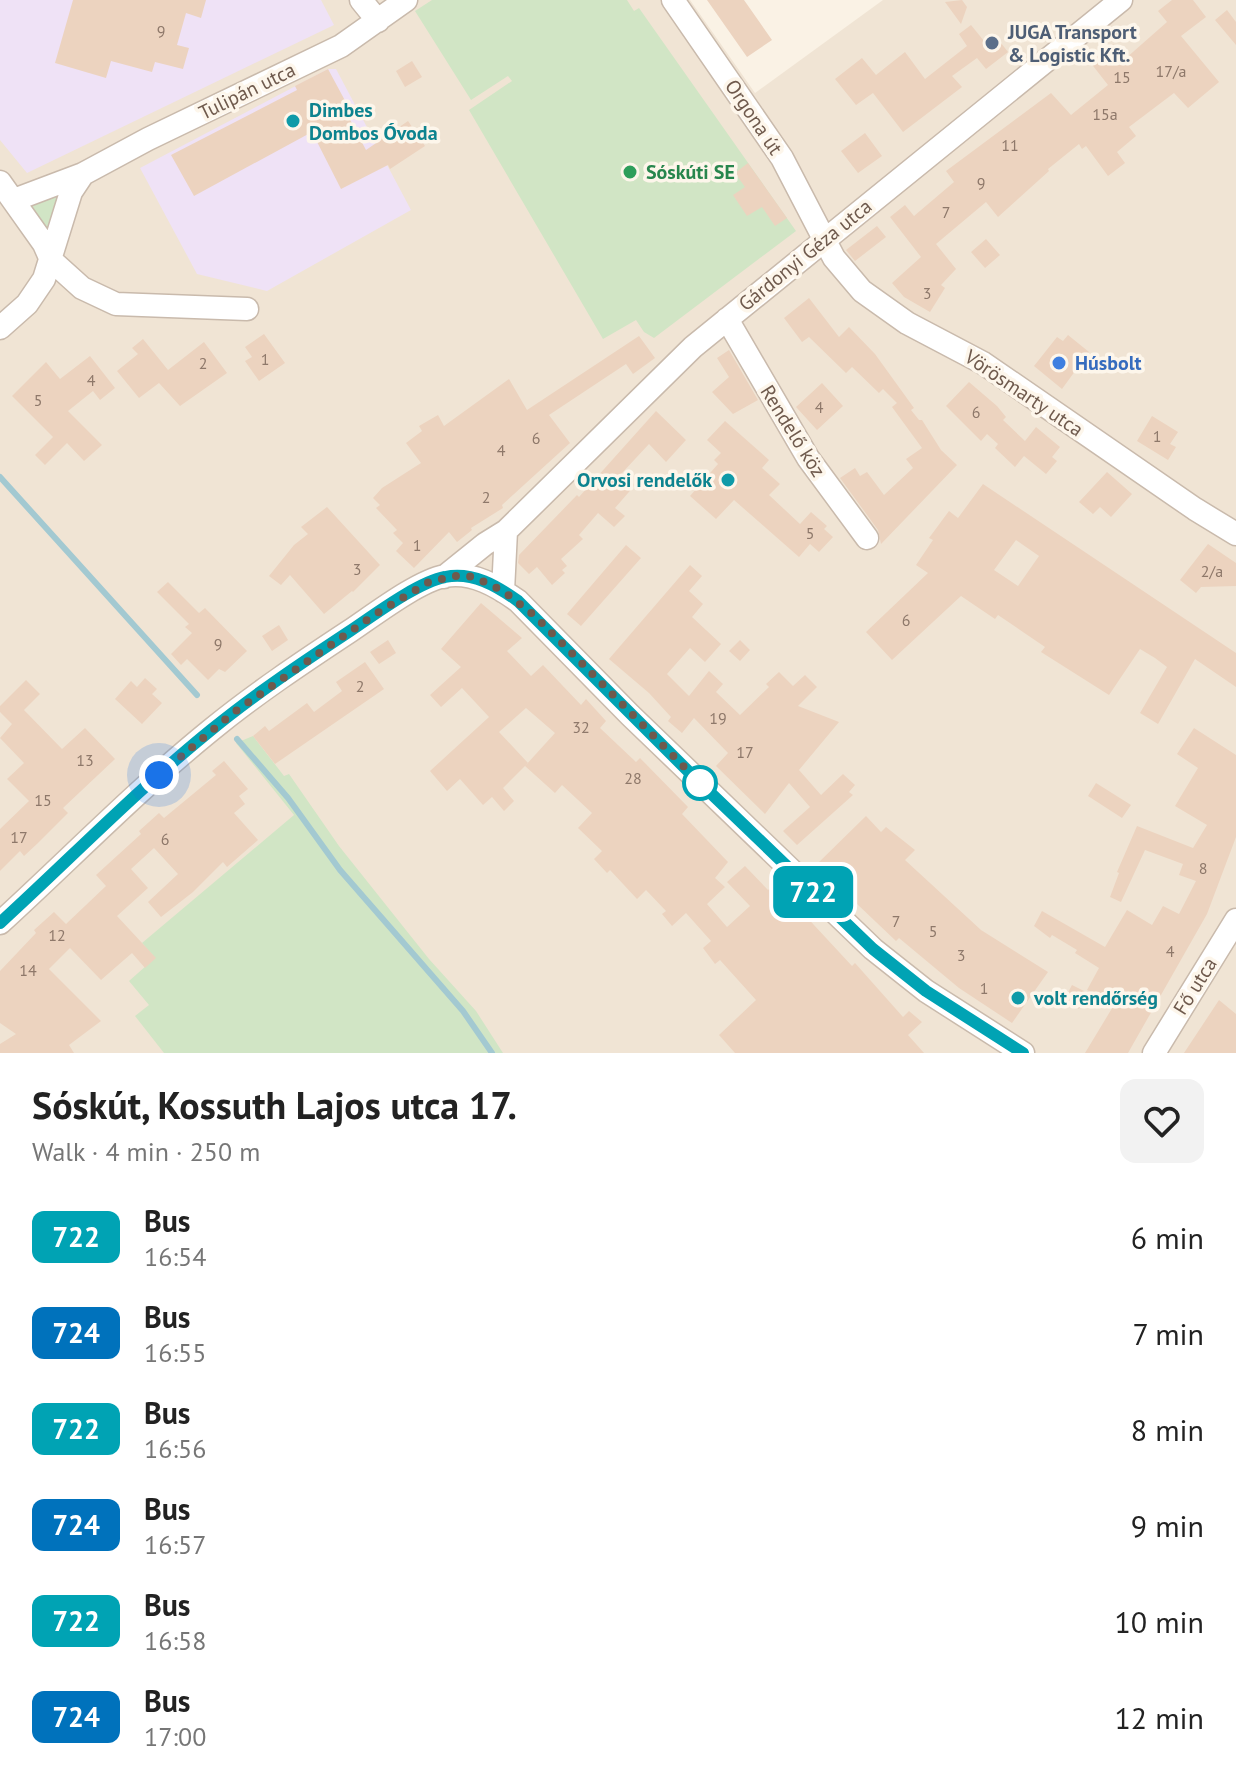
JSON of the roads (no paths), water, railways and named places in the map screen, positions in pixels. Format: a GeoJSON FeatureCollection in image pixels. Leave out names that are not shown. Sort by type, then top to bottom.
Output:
{"type":"FeatureCollection","features":[{"type":"Feature","properties":{"kind":"street"},"geometry":{"type":"LineString","coordinates":[[361,0],[378,21]]}},
{"type":"Feature","properties":{"kind":"street","name":"Tulipán utca"},"geometry":{"type":"LineString","coordinates":[[14,200],[83,174],[148,139],[341,46],[406,0]]}},
{"type":"Feature","properties":{"kind":"street","name":"Orgona út"},"geometry":{"type":"LineString","coordinates":[[673,0],[782,158],[825,240]]}},
{"type":"Feature","properties":{"kind":"street","name":"Gárdonyi Géza utca"},"geometry":{"type":"LineString","coordinates":[[0,923],[211,730],[374,615],[429,582],[444,577],[506,531],[693,347],[1107,4]]}},
{"type":"Feature","properties":{"kind":"street"},"geometry":{"type":"LineString","coordinates":[[0,328],[27,304],[44,279],[68,200],[83,174]]}},
{"type":"Feature","properties":{"kind":"street"},"geometry":{"type":"LineString","coordinates":[[0,182],[44,244],[51,260],[82,288],[116,304],[247,309]]}},
{"type":"Feature","properties":{"kind":"street","name":"Vörösmarty utca"},"geometry":{"type":"LineString","coordinates":[[825,240],[847,276],[881,307],[983,363],[1236,534]]}},
{"type":"Feature","properties":{"kind":"street","name":"Rendelő köz"},"geometry":{"type":"LineString","coordinates":[[727,319],[808,458],[867,538]]}},
{"type":"Feature","properties":{"kind":"street"},"geometry":{"type":"LineString","coordinates":[[503,591],[506,531]]}},
{"type":"Feature","properties":{"kind":"street"},"geometry":{"type":"LineString","coordinates":[[444,577],[474,577],[503,591],[535,616],[630,715],[873,949],[1000,1045],[1023,1053]]}},
{"type":"Feature","properties":{"kind":"street","name":"Fő utca"},"geometry":{"type":"LineString","coordinates":[[1154,1053],[1236,920]]}},
{"type":"Feature","properties":{"kind":"waterway"},"geometry":{"type":"LineString","coordinates":[[0,477],[197,695]]}},
{"type":"Feature","properties":{"kind":"waterway"},"geometry":{"type":"LineString","coordinates":[[237,739],[288,798],[340,870],[463,1011],[492,1053]]}},
{"type":"Feature","properties":{"kind":"place","name":"JUGA Transport & Logistic Kft."},"geometry":{"type":"Point","coordinates":[992,43]}},
{"type":"Feature","properties":{"kind":"place","name":"Dimbes Dombos Óvoda"},"geometry":{"type":"Point","coordinates":[293,121]}},
{"type":"Feature","properties":{"kind":"place","name":"Sóskúti SE"},"geometry":{"type":"Point","coordinates":[630,172]}},
{"type":"Feature","properties":{"kind":"place","name":"Húsbolt"},"geometry":{"type":"Point","coordinates":[1059,363]}},
{"type":"Feature","properties":{"kind":"place","name":"Orvosi rendelők"},"geometry":{"type":"Point","coordinates":[728,480]}},
{"type":"Feature","properties":{"kind":"place","name":"volt rendőrség"},"geometry":{"type":"Point","coordinates":[1018,998]}}]}
